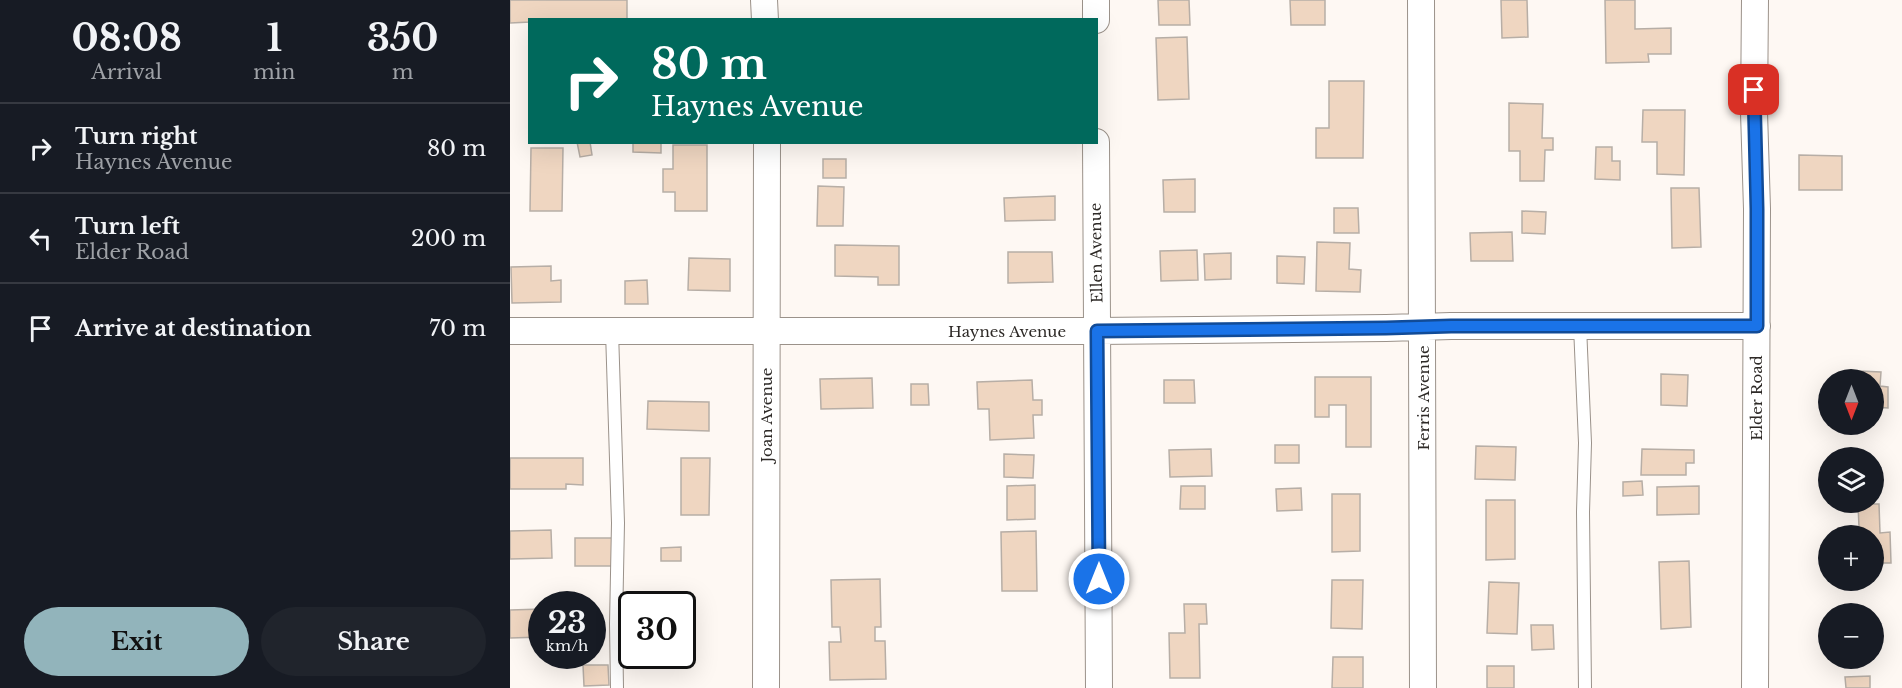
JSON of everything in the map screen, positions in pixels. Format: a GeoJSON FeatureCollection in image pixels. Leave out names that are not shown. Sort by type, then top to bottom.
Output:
{"type":"FeatureCollection","features":[{"type":"Feature","properties":{"kind":"street"},"geometry":{"type":"LineString","coordinates":[[764,0],[765,18]]}},
{"type":"Feature","properties":{"kind":"street"},"geometry":{"type":"LineString","coordinates":[[1096,0],[1096,18]]}},
{"type":"Feature","properties":{"kind":"street","name":"Ferris Avenue"},"geometry":{"type":"LineString","coordinates":[[1421,0],[1423,688]]}},
{"type":"Feature","properties":{"kind":"street","name":"Elder Road"},"geometry":{"type":"LineString","coordinates":[[1755,0],[1757,326],[1755,688]]}},
{"type":"Feature","properties":{"kind":"street","name":"Joan Avenue"},"geometry":{"type":"LineString","coordinates":[[766,144],[766,688]]}},
{"type":"Feature","properties":{"kind":"street","name":"Ellen Avenue"},"geometry":{"type":"LineString","coordinates":[[1096,144],[1099,688]]}},
{"type":"Feature","properties":{"kind":"street","name":"Haynes Avenue"},"geometry":{"type":"LineString","coordinates":[[510,331],[1097,331],[1757,326]]}},
{"type":"Feature","properties":{"kind":"lane"},"geometry":{"type":"LineString","coordinates":[[1580,326],[1585,443],[1585,688]]}},
{"type":"Feature","properties":{"kind":"lane"},"geometry":{"type":"LineString","coordinates":[[612,331],[618,523],[617,688]]}},
{"type":"Feature","properties":{"kind":"building"},"geometry":{"type":"Polygon","coordinates":[[[510,0],[627,0],[627,18],[528,18],[528,22],[510,23],[510,0]]]}},
{"type":"Feature","properties":{"kind":"building"},"geometry":{"type":"Polygon","coordinates":[[[1158,0],[1189,0],[1190,25],[1159,25],[1158,0]]]}},
{"type":"Feature","properties":{"kind":"building"},"geometry":{"type":"Polygon","coordinates":[[[1290,0],[1325,0],[1325,25],[1291,25],[1290,0]]]}},
{"type":"Feature","properties":{"kind":"building"},"geometry":{"type":"Polygon","coordinates":[[[1501,0],[1527,0],[1528,37],[1502,38],[1501,0]]]}},
{"type":"Feature","properties":{"kind":"building"},"geometry":{"type":"Polygon","coordinates":[[[1605,0],[1635,0],[1635,29],[1671,28],[1671,54],[1648,54],[1649,62],[1606,63],[1605,0]]]}},
{"type":"Feature","properties":{"kind":"building"},"geometry":{"type":"Polygon","coordinates":[[[1187,37],[1189,99],[1158,100],[1156,38],[1187,37]]]}},
{"type":"Feature","properties":{"kind":"building"},"geometry":{"type":"Polygon","coordinates":[[[1329,81],[1364,81],[1363,158],[1316,158],[1316,128],[1329,128],[1329,81]]]}},
{"type":"Feature","properties":{"kind":"building"},"geometry":{"type":"Polygon","coordinates":[[[1509,103],[1543,104],[1542,138],[1553,138],[1553,150],[1545,150],[1544,181],[1520,181],[1520,151],[1509,151],[1509,103]]]}},
{"type":"Feature","properties":{"kind":"building"},"geometry":{"type":"Polygon","coordinates":[[[1643,110],[1685,110],[1684,175],[1657,174],[1657,142],[1642,142],[1643,110]]]}},
{"type":"Feature","properties":{"kind":"building"},"geometry":{"type":"Polygon","coordinates":[[[577,144],[590,144],[592,155],[580,157],[577,144]]]}},
{"type":"Feature","properties":{"kind":"building"},"geometry":{"type":"Polygon","coordinates":[[[633,144],[661,144],[661,153],[633,152],[633,144]]]}},
{"type":"Feature","properties":{"kind":"building"},"geometry":{"type":"Polygon","coordinates":[[[673,145],[707,145],[707,211],[675,211],[675,192],[663,192],[663,169],[673,169],[673,145]]]}},
{"type":"Feature","properties":{"kind":"building"},"geometry":{"type":"Polygon","coordinates":[[[1596,147],[1612,147],[1612,161],[1620,161],[1620,180],[1595,179],[1596,147]]]}},
{"type":"Feature","properties":{"kind":"building"},"geometry":{"type":"Polygon","coordinates":[[[531,148],[563,148],[562,211],[530,211],[531,148]]]}},
{"type":"Feature","properties":{"kind":"building"},"geometry":{"type":"Polygon","coordinates":[[[1799,155],[1842,156],[1842,190],[1799,190],[1799,155]]]}},
{"type":"Feature","properties":{"kind":"building"},"geometry":{"type":"Polygon","coordinates":[[[823,159],[846,159],[846,178],[823,178],[823,159]]]}},
{"type":"Feature","properties":{"kind":"building"},"geometry":{"type":"Polygon","coordinates":[[[1195,179],[1195,212],[1164,212],[1163,180],[1195,179]]]}},
{"type":"Feature","properties":{"kind":"building"},"geometry":{"type":"Polygon","coordinates":[[[818,186],[844,187],[843,226],[817,226],[818,186]]]}},
{"type":"Feature","properties":{"kind":"building"},"geometry":{"type":"Polygon","coordinates":[[[1671,188],[1699,188],[1701,247],[1672,248],[1671,188]]]}},
{"type":"Feature","properties":{"kind":"building"},"geometry":{"type":"Polygon","coordinates":[[[1055,196],[1055,220],[1005,221],[1004,198],[1055,196]]]}},
{"type":"Feature","properties":{"kind":"building"},"geometry":{"type":"Polygon","coordinates":[[[1334,208],[1358,208],[1359,233],[1334,233],[1334,208]]]}},
{"type":"Feature","properties":{"kind":"building"},"geometry":{"type":"Polygon","coordinates":[[[1522,211],[1546,212],[1545,234],[1522,233],[1522,211]]]}},
{"type":"Feature","properties":{"kind":"building"},"geometry":{"type":"Polygon","coordinates":[[[1512,232],[1513,261],[1471,261],[1470,233],[1512,232]]]}},
{"type":"Feature","properties":{"kind":"building"},"geometry":{"type":"Polygon","coordinates":[[[1317,242],[1350,243],[1349,269],[1361,270],[1360,292],[1316,291],[1317,242]]]}},
{"type":"Feature","properties":{"kind":"building"},"geometry":{"type":"Polygon","coordinates":[[[835,245],[899,246],[899,285],[878,285],[878,277],[835,276],[835,245]]]}},
{"type":"Feature","properties":{"kind":"building"},"geometry":{"type":"Polygon","coordinates":[[[1197,250],[1198,280],[1161,281],[1160,251],[1197,250]]]}},
{"type":"Feature","properties":{"kind":"building"},"geometry":{"type":"Polygon","coordinates":[[[1008,252],[1052,252],[1053,282],[1008,283],[1008,252]]]}},
{"type":"Feature","properties":{"kind":"building"},"geometry":{"type":"Polygon","coordinates":[[[1231,253],[1231,279],[1205,280],[1204,254],[1231,253]]]}},
{"type":"Feature","properties":{"kind":"building"},"geometry":{"type":"Polygon","coordinates":[[[1277,256],[1305,257],[1304,284],[1277,283],[1277,256]]]}},
{"type":"Feature","properties":{"kind":"building"},"geometry":{"type":"Polygon","coordinates":[[[689,258],[730,259],[730,291],[688,290],[689,258]]]}},
{"type":"Feature","properties":{"kind":"building"},"geometry":{"type":"Polygon","coordinates":[[[551,266],[551,281],[561,280],[561,302],[512,303],[511,267],[551,266]]]}},
{"type":"Feature","properties":{"kind":"building"},"geometry":{"type":"Polygon","coordinates":[[[647,280],[648,304],[625,304],[625,281],[647,280]]]}},
{"type":"Feature","properties":{"kind":"building"},"geometry":{"type":"Polygon","coordinates":[[[1661,374],[1688,375],[1687,406],[1661,405],[1661,374]]]}},
{"type":"Feature","properties":{"kind":"building"},"geometry":{"type":"Polygon","coordinates":[[[1315,377],[1371,377],[1371,447],[1346,447],[1346,405],[1329,405],[1329,417],[1315,417],[1315,377]]]}},
{"type":"Feature","properties":{"kind":"building"},"geometry":{"type":"Polygon","coordinates":[[[872,378],[873,408],[821,409],[820,379],[872,378]]]}},
{"type":"Feature","properties":{"kind":"building"},"geometry":{"type":"Polygon","coordinates":[[[1032,380],[1033,400],[1042,400],[1042,415],[1033,415],[1034,438],[990,440],[989,409],[978,409],[977,382],[1032,380]]]}},
{"type":"Feature","properties":{"kind":"building"},"geometry":{"type":"Polygon","coordinates":[[[1164,380],[1194,380],[1195,403],[1164,403],[1164,380]]]}},
{"type":"Feature","properties":{"kind":"building"},"geometry":{"type":"Polygon","coordinates":[[[911,384],[928,384],[929,405],[911,405],[911,384]]]}},
{"type":"Feature","properties":{"kind":"building"},"geometry":{"type":"Polygon","coordinates":[[[1884,386],[1888,387],[1888,408],[1884,408],[1884,386]]]}},
{"type":"Feature","properties":{"kind":"building"},"geometry":{"type":"Polygon","coordinates":[[[648,401],[709,402],[709,431],[647,429],[648,401]]]}},
{"type":"Feature","properties":{"kind":"building"},"geometry":{"type":"Polygon","coordinates":[[[1275,445],[1299,445],[1299,463],[1275,463],[1275,445]]]}},
{"type":"Feature","properties":{"kind":"building"},"geometry":{"type":"Polygon","coordinates":[[[1476,446],[1516,447],[1515,480],[1475,479],[1476,446]]]}},
{"type":"Feature","properties":{"kind":"building"},"geometry":{"type":"Polygon","coordinates":[[[1211,449],[1212,476],[1170,477],[1169,450],[1211,449]]]}},
{"type":"Feature","properties":{"kind":"building"},"geometry":{"type":"Polygon","coordinates":[[[1642,449],[1694,450],[1694,463],[1686,463],[1686,475],[1641,475],[1642,449]]]}},
{"type":"Feature","properties":{"kind":"building"},"geometry":{"type":"Polygon","coordinates":[[[1004,454],[1034,455],[1033,478],[1004,477],[1004,454]]]}},
{"type":"Feature","properties":{"kind":"building"},"geometry":{"type":"Polygon","coordinates":[[[510,458],[583,458],[583,485],[566,484],[566,489],[510,489],[510,458]]]}},
{"type":"Feature","properties":{"kind":"building"},"geometry":{"type":"Polygon","coordinates":[[[681,458],[710,458],[709,515],[681,515],[681,458]]]}},
{"type":"Feature","properties":{"kind":"building"},"geometry":{"type":"Polygon","coordinates":[[[1642,481],[1643,495],[1623,496],[1623,482],[1642,481]]]}},
{"type":"Feature","properties":{"kind":"building"},"geometry":{"type":"Polygon","coordinates":[[[1035,485],[1035,519],[1007,520],[1007,486],[1035,485]]]}},
{"type":"Feature","properties":{"kind":"building"},"geometry":{"type":"Polygon","coordinates":[[[1181,486],[1205,486],[1205,509],[1180,509],[1181,486]]]}},
{"type":"Feature","properties":{"kind":"building"},"geometry":{"type":"Polygon","coordinates":[[[1699,486],[1699,514],[1657,515],[1657,487],[1699,486]]]}},
{"type":"Feature","properties":{"kind":"building"},"geometry":{"type":"Polygon","coordinates":[[[1301,488],[1302,510],[1277,511],[1276,489],[1301,488]]]}},
{"type":"Feature","properties":{"kind":"building"},"geometry":{"type":"Polygon","coordinates":[[[1332,494],[1360,494],[1360,551],[1332,552],[1332,494]]]}},
{"type":"Feature","properties":{"kind":"building"},"geometry":{"type":"Polygon","coordinates":[[[1486,500],[1515,500],[1515,559],[1486,560],[1486,500]]]}},
{"type":"Feature","properties":{"kind":"building"},"geometry":{"type":"Polygon","coordinates":[[[1858,513],[1879,513],[1880,525],[1859,525],[1858,513]]]}},
{"type":"Feature","properties":{"kind":"building"},"geometry":{"type":"Polygon","coordinates":[[[551,530],[552,558],[510,559],[510,531],[551,530]]]}},
{"type":"Feature","properties":{"kind":"building"},"geometry":{"type":"Polygon","coordinates":[[[1036,531],[1037,591],[1002,591],[1001,532],[1036,531]]]}},
{"type":"Feature","properties":{"kind":"building"},"geometry":{"type":"Polygon","coordinates":[[[1890,532],[1891,563],[1884,563],[1884,533],[1890,532]]]}},
{"type":"Feature","properties":{"kind":"building"},"geometry":{"type":"Polygon","coordinates":[[[575,538],[613,538],[613,566],[575,566],[575,538]]]}},
{"type":"Feature","properties":{"kind":"building"},"geometry":{"type":"Polygon","coordinates":[[[681,547],[681,561],[661,561],[661,548],[681,547]]]}},
{"type":"Feature","properties":{"kind":"building"},"geometry":{"type":"Polygon","coordinates":[[[1689,561],[1691,627],[1661,629],[1659,562],[1689,561]]]}},
{"type":"Feature","properties":{"kind":"building"},"geometry":{"type":"Polygon","coordinates":[[[880,579],[881,627],[875,627],[875,641],[885,641],[886,679],[830,680],[829,642],[841,642],[840,627],[832,627],[831,580],[880,579]]]}},
{"type":"Feature","properties":{"kind":"building"},"geometry":{"type":"Polygon","coordinates":[[[1332,580],[1363,580],[1362,629],[1331,628],[1332,580]]]}},
{"type":"Feature","properties":{"kind":"building"},"geometry":{"type":"Polygon","coordinates":[[[1489,582],[1519,583],[1517,634],[1487,633],[1489,582]]]}},
{"type":"Feature","properties":{"kind":"building"},"geometry":{"type":"Polygon","coordinates":[[[1184,604],[1206,604],[1207,624],[1199,624],[1200,678],[1170,678],[1169,633],[1185,633],[1184,604]]]}},
{"type":"Feature","properties":{"kind":"building"},"geometry":{"type":"Polygon","coordinates":[[[528,609],[528,637],[510,638],[510,610],[528,609]]]}},
{"type":"Feature","properties":{"kind":"building"},"geometry":{"type":"Polygon","coordinates":[[[1531,625],[1553,625],[1554,649],[1532,650],[1531,625]]]}},
{"type":"Feature","properties":{"kind":"building"},"geometry":{"type":"Polygon","coordinates":[[[1333,657],[1363,657],[1363,688],[1332,688],[1333,657]]]}},
{"type":"Feature","properties":{"kind":"building"},"geometry":{"type":"Polygon","coordinates":[[[608,665],[609,685],[584,686],[583,669],[606,669],[608,665]]]}},
{"type":"Feature","properties":{"kind":"building"},"geometry":{"type":"Polygon","coordinates":[[[1487,666],[1514,666],[1514,688],[1487,688],[1487,666]]]}},
{"type":"Feature","properties":{"kind":"building"},"geometry":{"type":"Polygon","coordinates":[[[1870,676],[1870,688],[1846,688],[1845,677],[1870,676]]]}},
{"type":"Feature","properties":{"kind":"route"},"geometry":{"type":"LineString","coordinates":[[1099,579],[1097,331],[1451,326],[1757,326],[1754,90]]}}]}
